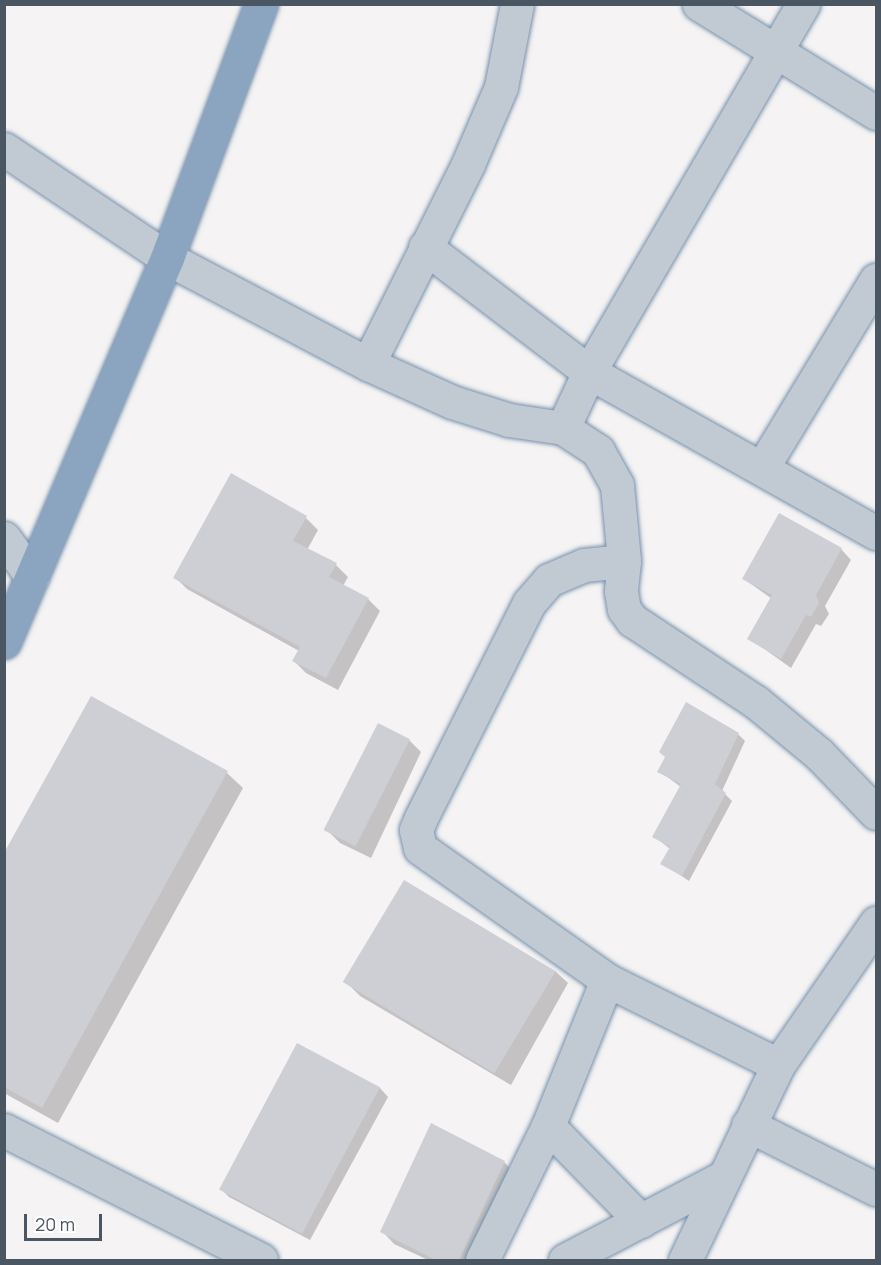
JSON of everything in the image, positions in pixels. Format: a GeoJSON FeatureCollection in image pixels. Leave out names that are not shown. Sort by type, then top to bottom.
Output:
{"type":"FeatureCollection","features":[{"type":"Feature","properties":{"kind":"highway"},"geometry":{"type":"LineString","coordinates":[[4,642],[167,258],[261,4]]}},
{"type":"Feature","properties":{"kind":"street"},"geometry":{"type":"LineString","coordinates":[[368,364],[468,164],[501,87],[517,4]]}},
{"type":"Feature","properties":{"kind":"street"},"geometry":{"type":"LineString","coordinates":[[699,4],[876,113]]}},
{"type":"Feature","properties":{"kind":"street"},"geometry":{"type":"LineString","coordinates":[[563,428],[589,372],[802,4]]}},
{"type":"Feature","properties":{"kind":"street"},"geometry":{"type":"LineString","coordinates":[[4,149],[167,258],[368,364],[452,402],[509,420],[563,428],[598,451],[617,485],[624,561],[621,591],[624,609],[632,620],[756,702],[819,754],[876,813]]}},
{"type":"Feature","properties":{"kind":"street"},"geometry":{"type":"LineString","coordinates":[[425,247],[589,372],[876,533]]}},
{"type":"Feature","properties":{"kind":"street"},"geometry":{"type":"LineString","coordinates":[[762,468],[874,292]]}},
{"type":"Feature","properties":{"kind":"street"},"geometry":{"type":"LineString","coordinates":[[4,538],[32,577]]}},
{"type":"Feature","properties":{"kind":"street"},"geometry":{"type":"LineString","coordinates":[[624,561],[584,565],[549,580],[529,603],[416,830],[420,848],[607,980],[778,1065]]}},
{"type":"Feature","properties":{"kind":"street"},"geometry":{"type":"LineString","coordinates":[[685,1260],[778,1065],[871,941]]}},
{"type":"Feature","properties":{"kind":"street"},"geometry":{"type":"LineString","coordinates":[[482,1260],[548,1126],[607,980]]}},
{"type":"Feature","properties":{"kind":"street"},"geometry":{"type":"LineString","coordinates":[[748,1125],[876,1188]]}},
{"type":"Feature","properties":{"kind":"street"},"geometry":{"type":"LineString","coordinates":[[548,1126],[641,1221]]}},
{"type":"Feature","properties":{"kind":"street"},"geometry":{"type":"LineString","coordinates":[[4,1130],[261,1260]]}},
{"type":"Feature","properties":{"kind":"street"},"geometry":{"type":"LineString","coordinates":[[565,1260],[724,1177]]}},
{"type":"Feature","properties":{"kind":"building"},"geometry":{"type":"Polygon","coordinates":[[[231,473],[307,516],[293,541],[337,563],[329,577],[369,598],[326,678],[292,661],[300,647],[173,578],[231,473]]]}},
{"type":"Feature","properties":{"kind":"building"},"geometry":{"type":"Polygon","coordinates":[[[779,513],[842,548],[816,595],[819,603],[811,617],[806,615],[781,659],[747,639],[772,595],[742,579],[779,513]]]}},
{"type":"Feature","properties":{"kind":"building"},"geometry":{"type":"Polygon","coordinates":[[[91,696],[228,771],[42,1108],[4,1087],[4,853],[91,696]]]}},
{"type":"Feature","properties":{"kind":"building"},"geometry":{"type":"Polygon","coordinates":[[[686,702],[739,733],[715,784],[726,793],[682,876],[660,864],[670,847],[652,837],[681,784],[657,772],[665,757],[659,752],[686,702]]]}},
{"type":"Feature","properties":{"kind":"building"},"geometry":{"type":"Polygon","coordinates":[[[378,723],[410,739],[356,846],[324,830],[378,723]]]}},
{"type":"Feature","properties":{"kind":"building"},"geometry":{"type":"Polygon","coordinates":[[[404,880],[556,971],[494,1073],[343,982],[404,880]]]}},
{"type":"Feature","properties":{"kind":"building"},"geometry":{"type":"Polygon","coordinates":[[[297,1043],[380,1087],[302,1234],[219,1190],[297,1043]]]}},
{"type":"Feature","properties":{"kind":"building"},"geometry":{"type":"Polygon","coordinates":[[[431,1123],[505,1161],[459,1260],[436,1260],[380,1232],[431,1123]]]}}]}
